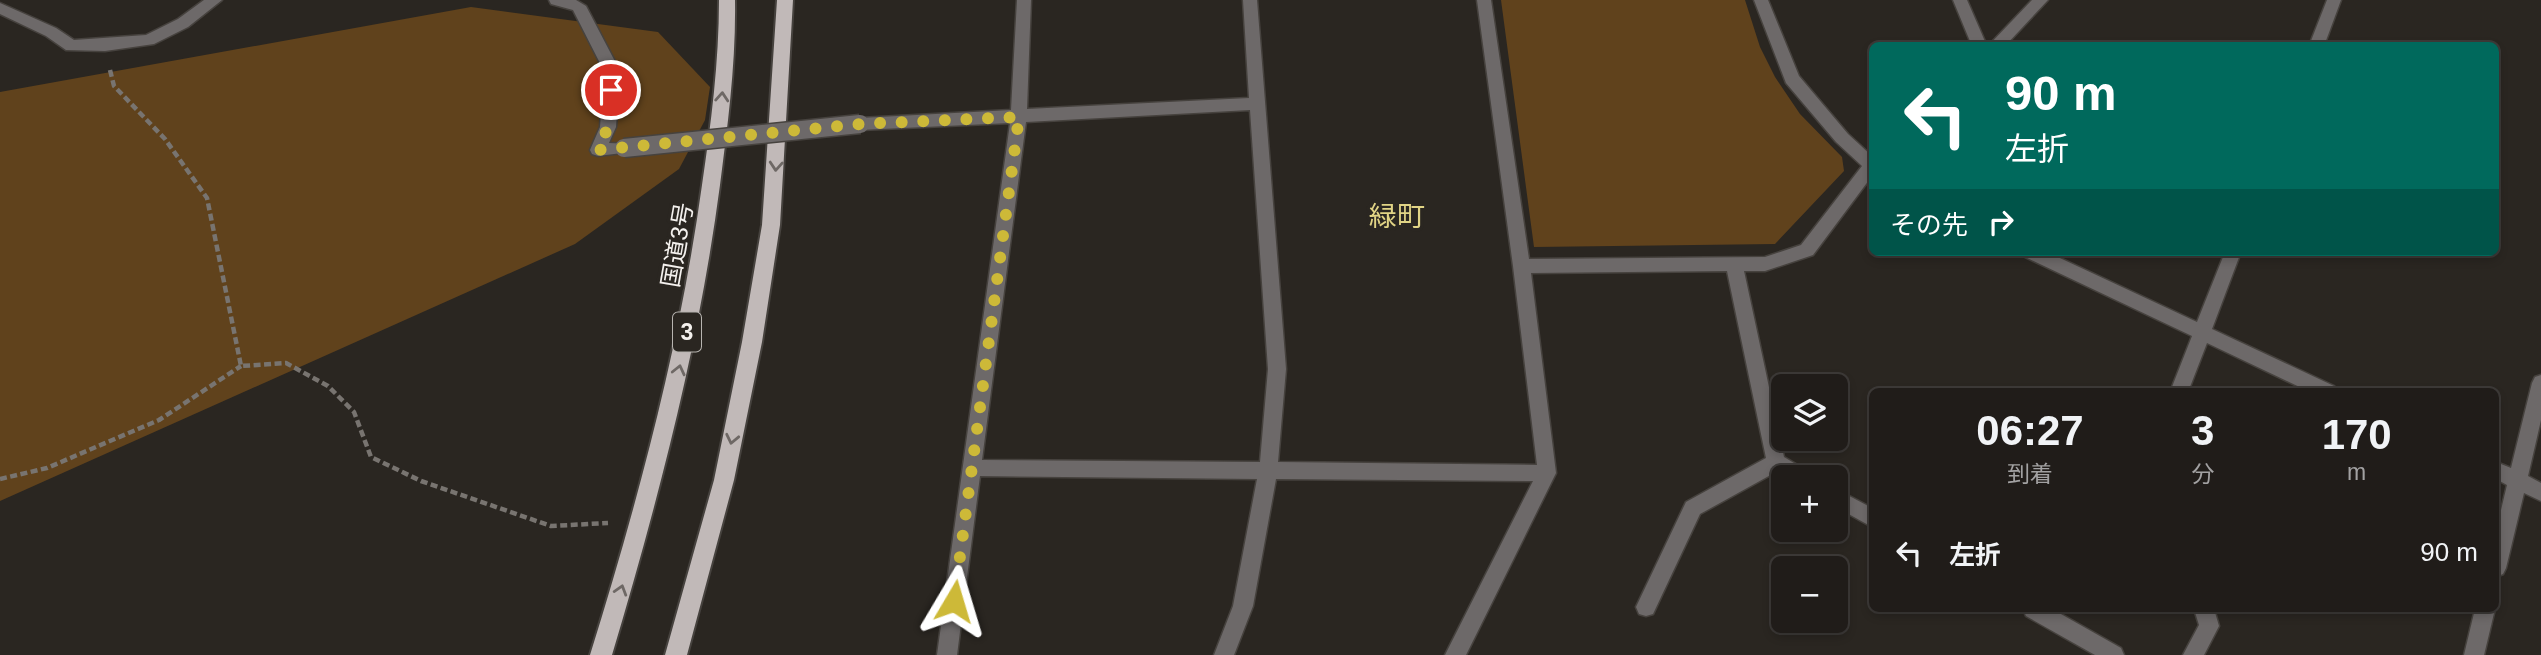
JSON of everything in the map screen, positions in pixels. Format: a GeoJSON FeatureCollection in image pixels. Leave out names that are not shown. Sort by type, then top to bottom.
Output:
{"type":"FeatureCollection","features":[{"type":"Feature","properties":{"kind":"highway","name":"国道3号"},"geometry":{"type":"LineString","coordinates":[[601,655],[643,521],[684,349],[708,218],[721,108],[727,0]]}},
{"type":"Feature","properties":{"kind":"highway"},"geometry":{"type":"LineString","coordinates":[[676,655],[724,480],[752,342],[771,225],[785,0]]}},
{"type":"Feature","properties":{"kind":"street"},"geometry":{"type":"LineString","coordinates":[[0,8],[16,0]]}},
{"type":"Feature","properties":{"kind":"street"},"geometry":{"type":"LineString","coordinates":[[0,8],[51,32],[71,46],[105,46],[149,40],[183,23],[215,0]]}},
{"type":"Feature","properties":{"kind":"street"},"geometry":{"type":"LineString","coordinates":[[556,0],[578,6],[612,71],[608,127],[598,150],[860,124],[1256,104]]}},
{"type":"Feature","properties":{"kind":"street"},"geometry":{"type":"LineString","coordinates":[[947,655],[1019,117],[1024,0]]}},
{"type":"Feature","properties":{"kind":"street"},"geometry":{"type":"LineString","coordinates":[[1224,655],[1243,606],[1268,471],[1277,369],[1250,0]]}},
{"type":"Feature","properties":{"kind":"street"},"geometry":{"type":"LineString","coordinates":[[1455,655],[1546,473],[1522,266],[1485,0]]}},
{"type":"Feature","properties":{"kind":"street"},"geometry":{"type":"LineString","coordinates":[[1761,0],[1792,79],[1842,138],[1869,162]]}},
{"type":"Feature","properties":{"kind":"street"},"geometry":{"type":"LineString","coordinates":[[1960,0],[1978,42]]}},
{"type":"Feature","properties":{"kind":"street"},"geometry":{"type":"LineString","coordinates":[[1999,42],[2041,0]]}},
{"type":"Feature","properties":{"kind":"street"},"geometry":{"type":"LineString","coordinates":[[2318,42],[2334,0]]}},
{"type":"Feature","properties":{"kind":"street"},"geometry":{"type":"LineString","coordinates":[[1522,266],[1765,264],[1807,250],[1869,169]]}},
{"type":"Feature","properties":{"kind":"street"},"geometry":{"type":"LineString","coordinates":[[2040,256],[2320,388]]}},
{"type":"Feature","properties":{"kind":"street"},"geometry":{"type":"LineString","coordinates":[[2180,388],[2231,256]]}},
{"type":"Feature","properties":{"kind":"street"},"geometry":{"type":"LineString","coordinates":[[1734,264],[1776,463],[1779,465]]}},
{"type":"Feature","properties":{"kind":"street"},"geometry":{"type":"LineString","coordinates":[[2499,556],[2541,383]]}},
{"type":"Feature","properties":{"kind":"street"},"geometry":{"type":"LineString","coordinates":[[1646,607],[1693,508],[1776,463]]}},
{"type":"Feature","properties":{"kind":"street"},"geometry":{"type":"LineString","coordinates":[[971,468],[1546,473]]}},
{"type":"Feature","properties":{"kind":"street"},"geometry":{"type":"LineString","coordinates":[[2499,472],[2541,492]]}},
{"type":"Feature","properties":{"kind":"street"},"geometry":{"type":"LineString","coordinates":[[1848,504],[1869,516]]}},
{"type":"Feature","properties":{"kind":"street"},"geometry":{"type":"LineString","coordinates":[[2038,612],[2114,655]]}},
{"type":"Feature","properties":{"kind":"street"},"geometry":{"type":"LineString","coordinates":[[2193,655],[2209,626],[2205,612]]}},
{"type":"Feature","properties":{"kind":"street"},"geometry":{"type":"LineString","coordinates":[[2474,655],[2484,612]]}},
{"type":"Feature","properties":{"kind":"path"},"geometry":{"type":"LineString","coordinates":[[105,46],[114,86],[166,139],[207,198],[241,366]]}},
{"type":"Feature","properties":{"kind":"path"},"geometry":{"type":"LineString","coordinates":[[0,479],[47,468],[159,419],[241,366],[286,363],[328,387],[354,412],[371,457],[421,481],[551,526],[643,521]]}},
{"type":"Feature","properties":{"kind":"shaded area"},"geometry":{"type":"Polygon","coordinates":[[[1501,0],[1745,0],[1760,47],[1775,77],[1800,114],[1842,157],[1844,171],[1775,244],[1534,247],[1501,0]]]}},
{"type":"Feature","properties":{"kind":"shaded area"},"geometry":{"type":"Polygon","coordinates":[[[471,7],[658,32],[710,87],[705,120],[679,169],[575,244],[0,501],[0,92],[471,7]]]}},
{"type":"Feature","properties":{"kind":"district","name":"緑町"},"geometry":{"type":"Point","coordinates":[1397,216]}},
{"type":"Feature","properties":{"kind":"route"},"geometry":{"type":"LineString","coordinates":[[611,90],[608,127],[598,150],[860,124],[1019,117],[954,601]]}}]}
